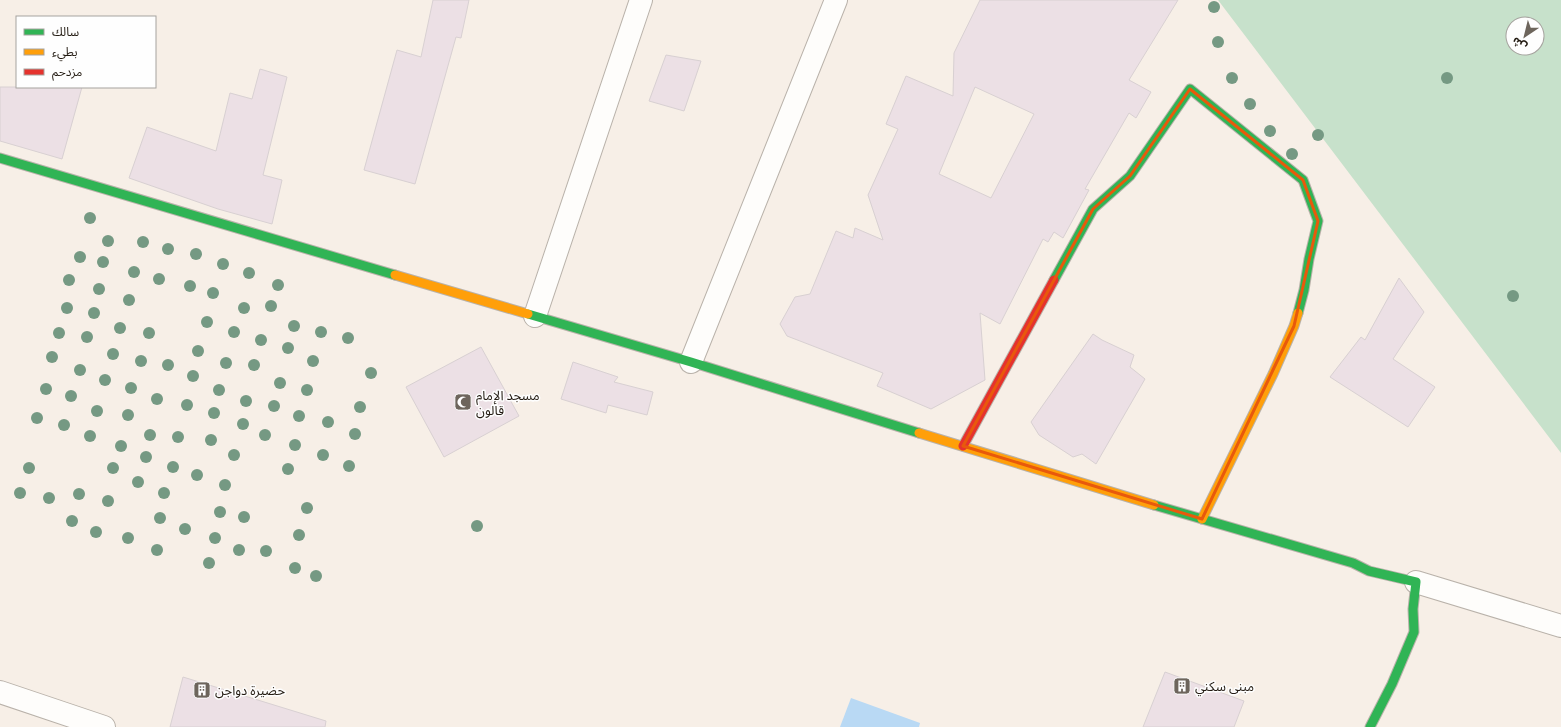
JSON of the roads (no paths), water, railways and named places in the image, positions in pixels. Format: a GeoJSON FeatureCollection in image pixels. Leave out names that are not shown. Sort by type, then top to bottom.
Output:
{"type":"FeatureCollection","features":[{"type":"Feature","properties":{"kind":"street"},"geometry":{"type":"LineString","coordinates":[[534,316],[641,0]]}},
{"type":"Feature","properties":{"kind":"street"},"geometry":{"type":"LineString","coordinates":[[691,362],[836,0]]}},
{"type":"Feature","properties":{"kind":"street"},"geometry":{"type":"LineString","coordinates":[[963,446],[1093,209],[1130,176],[1190,89],[1303,180],[1318,221],[1309,259],[1304,290],[1294,326],[1273,374],[1202,519]]}},
{"type":"Feature","properties":{"kind":"street"},"geometry":{"type":"LineString","coordinates":[[0,158],[691,362],[1093,487],[1353,563],[1369,571],[1416,582],[1561,626]]}},
{"type":"Feature","properties":{"kind":"street"},"geometry":{"type":"LineString","coordinates":[[1370,727],[1392,684],[1414,632],[1413,609],[1416,582]]}},
{"type":"Feature","properties":{"kind":"street"},"geometry":{"type":"LineString","coordinates":[[0,692],[104,727]]}},
{"type":"Feature","properties":{"kind":"water"},"geometry":{"type":"Polygon","coordinates":[[[851,698],[920,723],[919,727],[840,727],[851,698]]]}},
{"type":"Feature","properties":{"kind":"place","name":"مسجد الإمام قالون"},"geometry":{"type":"Point","coordinates":[463,402]}},
{"type":"Feature","properties":{"kind":"place","name":"مبنى سكني"},"geometry":{"type":"Point","coordinates":[1182,686]}},
{"type":"Feature","properties":{"kind":"place","name":"حضيرة دواجن"},"geometry":{"type":"Point","coordinates":[202,690]}}]}
